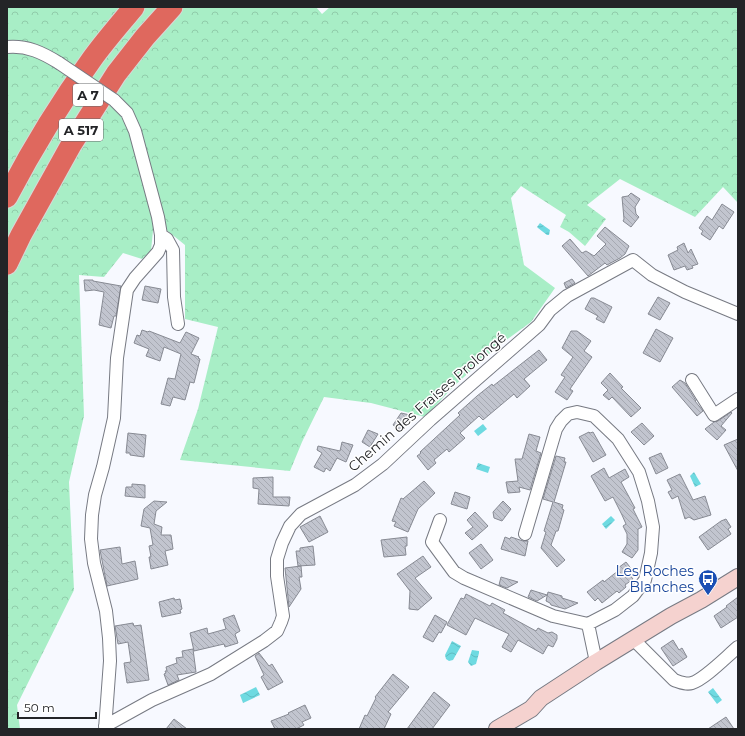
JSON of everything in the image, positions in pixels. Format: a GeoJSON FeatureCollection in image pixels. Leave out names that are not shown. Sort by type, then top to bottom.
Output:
{"type":"FeatureCollection","features":[{"type":"Feature","properties":{"kind":"highway"},"geometry":{"type":"LineString","coordinates":[[92,59],[127,7]]}},
{"type":"Feature","properties":{"kind":"highway","name":"A 7"},"geometry":{"type":"LineString","coordinates":[[7,197],[19,173],[52,118],[92,59],[134,7]]}},
{"type":"Feature","properties":{"kind":"highway","name":"A 7"},"geometry":{"type":"LineString","coordinates":[[7,240],[49,161],[84,101],[127,38],[152,7]]}},
{"type":"Feature","properties":{"kind":"highway","name":"A 517"},"geometry":{"type":"LineString","coordinates":[[7,264],[21,235],[71,145],[116,74],[145,37],[172,7]]}},
{"type":"Feature","properties":{"kind":"main road"},"geometry":{"type":"LineString","coordinates":[[516,729],[548,708],[565,692],[636,643],[671,616],[701,600],[738,577]]}},
{"type":"Feature","properties":{"kind":"main road"},"geometry":{"type":"LineString","coordinates":[[497,729],[531,709],[542,698],[596,662],[636,643]]}},
{"type":"Feature","properties":{"kind":"street"},"geometry":{"type":"LineString","coordinates":[[7,47],[20,47],[38,51],[59,63],[114,100],[127,113],[132,124],[158,217],[161,236],[161,245],[158,252],[135,278],[127,290],[117,358],[114,418],[95,495],[92,515],[91,538],[94,563],[106,611],[109,638],[110,662],[105,727]]}},
{"type":"Feature","properties":{"kind":"street"},"geometry":{"type":"LineString","coordinates":[[161,236],[167,239],[173,250],[174,297],[178,324]]}},
{"type":"Feature","properties":{"kind":"street","name":"Chemin des Fraises Prolongé"},"geometry":{"type":"LineString","coordinates":[[105,727],[152,700],[211,674],[264,641],[277,631],[282,616],[277,576],[277,559],[282,542],[290,526],[301,514],[355,485],[383,464],[430,420],[539,325],[550,310],[567,296],[633,260],[652,275],[685,292],[738,314]]}},
{"type":"Feature","properties":{"kind":"street"},"geometry":{"type":"LineString","coordinates":[[692,380],[714,415],[738,399]]}},
{"type":"Feature","properties":{"kind":"street"},"geometry":{"type":"LineString","coordinates":[[440,520],[432,542],[454,572],[464,578],[553,616],[588,624],[615,610],[633,596],[645,580],[651,553],[653,527],[648,502],[639,472],[618,439],[594,416],[577,412],[568,414],[556,429],[525,534]]}},
{"type":"Feature","properties":{"kind":"street"},"geometry":{"type":"LineString","coordinates":[[588,624],[596,662]]}},
{"type":"Feature","properties":{"kind":"street"},"geometry":{"type":"LineString","coordinates":[[636,643],[674,680],[682,683],[691,683],[700,679],[738,647]]}},
{"type":"Feature","properties":{"kind":"green space"},"geometry":{"type":"Polygon","coordinates":[[[7,7],[316,7],[322,14],[330,7],[738,7],[738,203],[723,187],[695,217],[620,179],[587,205],[606,219],[585,246],[569,232],[560,227],[566,215],[521,186],[511,198],[524,265],[555,288],[531,322],[498,346],[453,387],[425,417],[371,403],[324,397],[302,442],[290,471],[180,460],[198,409],[218,327],[185,319],[185,245],[154,220],[151,251],[142,259],[123,253],[104,277],[79,275],[84,416],[69,482],[74,590],[17,705],[20,729],[7,729],[7,7]]]}},
{"type":"Feature","properties":{"kind":"water"},"geometry":{"type":"Polygon","coordinates":[[[540,223],[550,230],[549,235],[537,227],[540,223]]]}},
{"type":"Feature","properties":{"kind":"water"},"geometry":{"type":"Polygon","coordinates":[[[483,424],[487,429],[478,436],[474,431],[483,424]]]}},
{"type":"Feature","properties":{"kind":"water"},"geometry":{"type":"Polygon","coordinates":[[[478,463],[490,467],[488,473],[476,469],[478,463]]]}},
{"type":"Feature","properties":{"kind":"water"},"geometry":{"type":"Polygon","coordinates":[[[694,472],[701,484],[695,487],[690,476],[694,472]]]}},
{"type":"Feature","properties":{"kind":"water"},"geometry":{"type":"Polygon","coordinates":[[[611,516],[615,520],[606,529],[602,524],[611,516]]]}},
{"type":"Feature","properties":{"kind":"water"},"geometry":{"type":"Polygon","coordinates":[[[452,641],[461,646],[453,660],[449,661],[446,659],[445,655],[452,641]]]}},
{"type":"Feature","properties":{"kind":"water"},"geometry":{"type":"Polygon","coordinates":[[[472,650],[479,651],[479,653],[476,664],[471,666],[468,662],[472,650]]]}},
{"type":"Feature","properties":{"kind":"water"},"geometry":{"type":"Polygon","coordinates":[[[256,687],[260,695],[243,703],[240,695],[256,687]]]}},
{"type":"Feature","properties":{"kind":"water"},"geometry":{"type":"Polygon","coordinates":[[[713,688],[722,700],[717,704],[708,692],[713,688]]]}},
{"type":"Feature","properties":{"kind":"building"},"geometry":{"type":"Polygon","coordinates":[[[631,193],[640,199],[635,207],[636,214],[639,217],[631,227],[623,221],[622,197],[628,196],[631,193]]]}},
{"type":"Feature","properties":{"kind":"building"},"geometry":{"type":"Polygon","coordinates":[[[722,204],[734,212],[723,229],[719,226],[710,240],[701,234],[703,231],[699,228],[707,216],[712,220],[722,204]]]}},
{"type":"Feature","properties":{"kind":"building"},"geometry":{"type":"Polygon","coordinates":[[[605,227],[629,246],[625,254],[620,258],[607,265],[605,263],[588,276],[562,246],[570,239],[582,253],[586,251],[594,256],[606,244],[597,236],[605,227]]]}},
{"type":"Feature","properties":{"kind":"building"},"geometry":{"type":"Polygon","coordinates":[[[684,243],[688,253],[691,249],[698,264],[687,270],[685,266],[674,270],[668,255],[678,250],[677,247],[684,243]]]}},
{"type":"Feature","properties":{"kind":"building"},"geometry":{"type":"Polygon","coordinates":[[[572,279],[575,283],[566,288],[564,283],[572,279]]]}},
{"type":"Feature","properties":{"kind":"building"},"geometry":{"type":"Polygon","coordinates":[[[84,280],[93,280],[121,286],[116,316],[114,316],[111,328],[99,325],[104,292],[94,290],[85,291],[84,280]]]}},
{"type":"Feature","properties":{"kind":"building"},"geometry":{"type":"Polygon","coordinates":[[[145,286],[161,289],[158,303],[142,300],[145,286]]]}},
{"type":"Feature","properties":{"kind":"building"},"geometry":{"type":"Polygon","coordinates":[[[658,297],[670,303],[660,320],[648,314],[658,297]]]}},
{"type":"Feature","properties":{"kind":"building"},"geometry":{"type":"Polygon","coordinates":[[[591,298],[612,307],[604,323],[596,319],[598,316],[585,309],[591,298]]]}},
{"type":"Feature","properties":{"kind":"building"},"geometry":{"type":"Polygon","coordinates":[[[656,329],[673,338],[660,362],[643,353],[656,329]]]}},
{"type":"Feature","properties":{"kind":"building"},"geometry":{"type":"Polygon","coordinates":[[[142,330],[149,331],[180,343],[186,332],[199,338],[191,354],[199,357],[198,358],[200,359],[194,383],[190,382],[185,400],[173,397],[170,406],[161,404],[168,378],[175,379],[181,354],[164,347],[160,361],[146,356],[149,349],[134,343],[137,335],[140,336],[142,330]]]}},
{"type":"Feature","properties":{"kind":"building"},"geometry":{"type":"Polygon","coordinates":[[[571,331],[577,331],[591,341],[584,351],[592,357],[570,389],[573,391],[567,400],[555,392],[565,377],[561,375],[573,357],[562,348],[571,331]]]}},
{"type":"Feature","properties":{"kind":"building"},"geometry":{"type":"Polygon","coordinates":[[[539,350],[547,360],[524,379],[530,386],[517,398],[514,394],[483,420],[479,416],[460,433],[465,438],[449,452],[447,449],[434,460],[436,463],[428,470],[417,456],[421,453],[420,452],[460,415],[458,413],[477,396],[492,384],[493,386],[539,350]]]}},
{"type":"Feature","properties":{"kind":"building"},"geometry":{"type":"Polygon","coordinates":[[[610,373],[623,387],[621,388],[641,408],[631,417],[612,397],[609,400],[603,395],[608,390],[601,383],[610,373]]]}},
{"type":"Feature","properties":{"kind":"building"},"geometry":{"type":"Polygon","coordinates":[[[680,380],[685,383],[695,401],[703,411],[697,416],[672,387],[680,380]]]}},
{"type":"Feature","properties":{"kind":"building"},"geometry":{"type":"Polygon","coordinates":[[[731,412],[732,413],[721,426],[726,430],[717,440],[705,429],[731,412]]]}},
{"type":"Feature","properties":{"kind":"building"},"geometry":{"type":"Polygon","coordinates":[[[401,413],[410,415],[400,430],[393,425],[401,413]]]}},
{"type":"Feature","properties":{"kind":"building"},"geometry":{"type":"Polygon","coordinates":[[[642,423],[654,436],[644,445],[631,432],[642,423]]]}},
{"type":"Feature","properties":{"kind":"building"},"geometry":{"type":"Polygon","coordinates":[[[368,430],[378,434],[370,447],[362,442],[368,430]]]}},
{"type":"Feature","properties":{"kind":"building"},"geometry":{"type":"Polygon","coordinates":[[[589,432],[593,432],[606,455],[593,462],[579,437],[589,432]]]}},
{"type":"Feature","properties":{"kind":"building"},"geometry":{"type":"Polygon","coordinates":[[[128,433],[146,435],[144,457],[126,453],[128,433]]]}},
{"type":"Feature","properties":{"kind":"building"},"geometry":{"type":"Polygon","coordinates":[[[529,434],[540,437],[536,451],[541,453],[530,490],[519,487],[520,492],[508,493],[506,482],[518,481],[515,459],[522,459],[529,434]]]}},
{"type":"Feature","properties":{"kind":"building"},"geometry":{"type":"Polygon","coordinates":[[[738,439],[738,471],[724,445],[738,439]]]}},
{"type":"Feature","properties":{"kind":"building"},"geometry":{"type":"Polygon","coordinates":[[[342,442],[353,445],[346,462],[337,458],[330,471],[326,468],[324,472],[314,467],[322,453],[317,450],[318,446],[340,451],[342,442]]]}},
{"type":"Feature","properties":{"kind":"building"},"geometry":{"type":"Polygon","coordinates":[[[661,453],[668,468],[656,474],[649,458],[661,453]]]}},
{"type":"Feature","properties":{"kind":"building"},"geometry":{"type":"Polygon","coordinates":[[[556,456],[565,458],[564,462],[566,462],[554,502],[563,505],[562,509],[564,510],[558,531],[556,531],[551,545],[565,560],[557,567],[541,548],[546,532],[544,531],[553,502],[543,499],[556,456]]]}},
{"type":"Feature","properties":{"kind":"building"},"geometry":{"type":"Polygon","coordinates":[[[604,468],[609,478],[625,469],[629,477],[621,482],[635,508],[633,509],[642,527],[638,529],[638,550],[632,558],[622,552],[627,544],[627,534],[623,526],[626,524],[613,497],[605,501],[591,476],[604,468]]]}},
{"type":"Feature","properties":{"kind":"building"},"geometry":{"type":"Polygon","coordinates":[[[680,474],[693,500],[705,496],[711,515],[694,520],[689,517],[685,519],[678,496],[672,499],[668,492],[672,490],[667,480],[680,474]]]}},
{"type":"Feature","properties":{"kind":"building"},"geometry":{"type":"Polygon","coordinates":[[[273,477],[273,497],[290,497],[289,506],[258,504],[259,489],[253,488],[253,478],[273,477]]]}},
{"type":"Feature","properties":{"kind":"building"},"geometry":{"type":"Polygon","coordinates":[[[424,481],[435,493],[418,509],[408,532],[394,526],[396,522],[392,521],[401,498],[403,499],[424,481]]]}},
{"type":"Feature","properties":{"kind":"building"},"geometry":{"type":"Polygon","coordinates":[[[132,484],[145,485],[145,498],[125,496],[126,487],[132,487],[132,484]]]}},
{"type":"Feature","properties":{"kind":"building"},"geometry":{"type":"Polygon","coordinates":[[[455,492],[470,497],[467,509],[451,504],[455,492]]]}},
{"type":"Feature","properties":{"kind":"building"},"geometry":{"type":"Polygon","coordinates":[[[154,501],[167,502],[156,511],[154,524],[162,527],[161,535],[171,535],[173,549],[165,551],[168,565],[151,569],[149,546],[153,545],[150,528],[141,526],[144,509],[154,501]]]}},
{"type":"Feature","properties":{"kind":"building"},"geometry":{"type":"Polygon","coordinates":[[[503,501],[511,509],[502,521],[494,518],[493,512],[503,501]]]}},
{"type":"Feature","properties":{"kind":"building"},"geometry":{"type":"Polygon","coordinates":[[[475,512],[488,526],[472,540],[465,533],[473,527],[467,520],[475,512]]]}},
{"type":"Feature","properties":{"kind":"building"},"geometry":{"type":"Polygon","coordinates":[[[320,516],[328,532],[309,542],[300,527],[320,516]]]}},
{"type":"Feature","properties":{"kind":"building"},"geometry":{"type":"Polygon","coordinates":[[[726,519],[731,527],[728,529],[731,534],[708,550],[699,537],[726,519]]]}},
{"type":"Feature","properties":{"kind":"building"},"geometry":{"type":"Polygon","coordinates":[[[407,537],[407,546],[405,546],[406,555],[384,557],[381,540],[407,537]]]}},
{"type":"Feature","properties":{"kind":"building"},"geometry":{"type":"Polygon","coordinates":[[[505,537],[528,541],[525,556],[501,549],[505,537]]]}},
{"type":"Feature","properties":{"kind":"building"},"geometry":{"type":"Polygon","coordinates":[[[481,544],[493,560],[481,569],[469,553],[481,544]]]}},
{"type":"Feature","properties":{"kind":"building"},"geometry":{"type":"Polygon","coordinates":[[[313,546],[315,565],[298,566],[296,551],[300,551],[300,548],[313,546]]]}},
{"type":"Feature","properties":{"kind":"building"},"geometry":{"type":"Polygon","coordinates":[[[120,547],[122,564],[135,561],[138,579],[107,586],[100,550],[120,547]]]}},
{"type":"Feature","properties":{"kind":"building"},"geometry":{"type":"Polygon","coordinates":[[[423,556],[431,567],[415,578],[432,598],[418,610],[409,609],[410,591],[397,574],[423,556]]]}},
{"type":"Feature","properties":{"kind":"building"},"geometry":{"type":"Polygon","coordinates":[[[626,562],[633,571],[629,574],[633,579],[625,585],[626,587],[619,593],[617,591],[602,603],[598,598],[595,601],[587,592],[603,580],[604,582],[619,570],[618,568],[626,562]]]}},
{"type":"Feature","properties":{"kind":"building"},"geometry":{"type":"Polygon","coordinates":[[[301,566],[302,577],[299,577],[301,589],[289,607],[285,568],[301,566]]]}},
{"type":"Feature","properties":{"kind":"building"},"geometry":{"type":"Polygon","coordinates":[[[501,577],[518,582],[507,588],[499,585],[501,577]]]}},
{"type":"Feature","properties":{"kind":"building"},"geometry":{"type":"Polygon","coordinates":[[[531,590],[547,595],[537,601],[528,597],[531,590]]]}},
{"type":"Feature","properties":{"kind":"building"},"geometry":{"type":"Polygon","coordinates":[[[548,592],[578,603],[565,609],[551,605],[546,601],[548,592]]]}},
{"type":"Feature","properties":{"kind":"building"},"geometry":{"type":"Polygon","coordinates":[[[466,594],[490,606],[492,603],[505,610],[503,613],[536,631],[538,628],[548,633],[552,632],[557,635],[557,639],[553,647],[548,645],[543,654],[518,640],[511,652],[502,647],[509,634],[475,618],[466,635],[447,625],[461,598],[464,599],[466,594]]]}},
{"type":"Feature","properties":{"kind":"building"},"geometry":{"type":"Polygon","coordinates":[[[738,597],[738,617],[721,628],[714,616],[738,597]]]}},
{"type":"Feature","properties":{"kind":"building"},"geometry":{"type":"Polygon","coordinates":[[[174,598],[175,600],[180,599],[182,609],[180,610],[181,613],[162,617],[159,602],[174,598]]]}},
{"type":"Feature","properties":{"kind":"building"},"geometry":{"type":"Polygon","coordinates":[[[234,615],[240,631],[235,634],[238,643],[225,647],[224,644],[194,651],[190,633],[207,628],[208,634],[226,629],[223,619],[234,615]]]}},
{"type":"Feature","properties":{"kind":"building"},"geometry":{"type":"Polygon","coordinates":[[[435,615],[447,622],[441,633],[439,632],[433,642],[423,637],[435,615]]]}},
{"type":"Feature","properties":{"kind":"building"},"geometry":{"type":"Polygon","coordinates":[[[133,623],[134,626],[141,625],[149,680],[127,683],[124,663],[131,662],[128,642],[118,644],[115,626],[133,623]]]}},
{"type":"Feature","properties":{"kind":"building"},"geometry":{"type":"Polygon","coordinates":[[[673,640],[679,650],[682,648],[687,657],[673,666],[661,648],[673,640]]]}},
{"type":"Feature","properties":{"kind":"building"},"geometry":{"type":"Polygon","coordinates":[[[193,649],[196,672],[177,675],[179,680],[168,685],[164,674],[166,673],[165,671],[167,671],[166,667],[177,663],[176,658],[183,657],[182,651],[193,649]]]}},
{"type":"Feature","properties":{"kind":"building"},"geometry":{"type":"Polygon","coordinates":[[[259,653],[269,666],[272,664],[283,682],[268,690],[261,677],[264,675],[255,656],[259,653]]]}},
{"type":"Feature","properties":{"kind":"building"},"geometry":{"type":"Polygon","coordinates":[[[393,674],[409,687],[388,712],[391,714],[384,729],[359,729],[365,715],[367,716],[376,698],[375,697],[393,674]]]}},
{"type":"Feature","properties":{"kind":"building"},"geometry":{"type":"Polygon","coordinates":[[[434,692],[450,705],[432,729],[407,729],[434,692]]]}},
{"type":"Feature","properties":{"kind":"building"},"geometry":{"type":"Polygon","coordinates":[[[305,705],[311,718],[302,722],[304,725],[296,729],[275,729],[271,721],[289,714],[288,713],[305,705]]]}},
{"type":"Feature","properties":{"kind":"building"},"geometry":{"type":"Polygon","coordinates":[[[726,717],[734,729],[708,729],[726,717]]]}},
{"type":"Feature","properties":{"kind":"building"},"geometry":{"type":"Polygon","coordinates":[[[174,719],[187,729],[166,729],[174,719]]]}},
{"type":"Feature","properties":{"kind":"place","name":"Les Roches Blanches"},"geometry":{"type":"Point","coordinates":[708,596]}}]}
